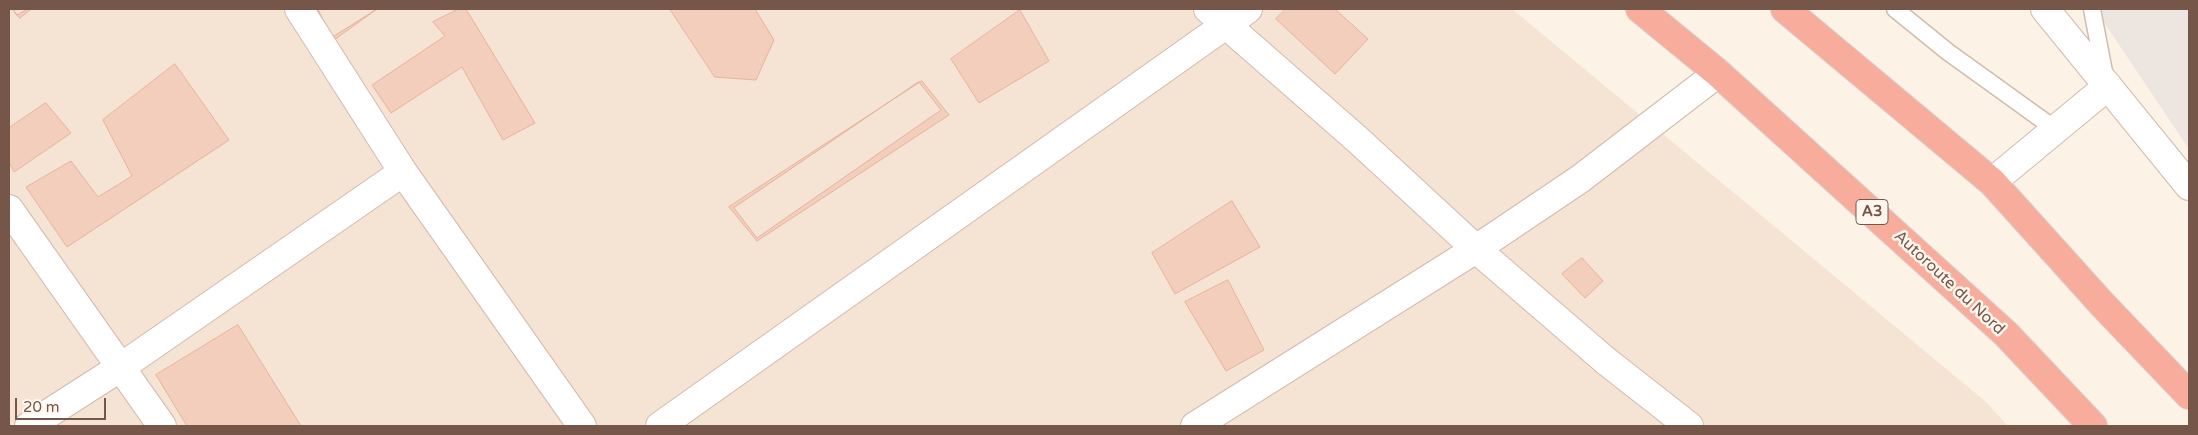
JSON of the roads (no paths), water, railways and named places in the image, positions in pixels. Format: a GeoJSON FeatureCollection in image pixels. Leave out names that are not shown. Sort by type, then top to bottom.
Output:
{"type":"FeatureCollection","features":[{"type":"Feature","properties":{"kind":"highway","name":"Autoroute du Nord"},"geometry":{"type":"LineString","coordinates":[[1640,9],[1718,73],[2006,334],[2094,426]]}},
{"type":"Feature","properties":{"kind":"highway"},"geometry":{"type":"LineString","coordinates":[[1785,9],[1992,182],[2102,304],[2189,395]]}},
{"type":"Feature","properties":{"kind":"street"},"geometry":{"type":"LineString","coordinates":[[299,9],[403,172],[582,426]]}},
{"type":"Feature","properties":{"kind":"street"},"geometry":{"type":"LineString","coordinates":[[660,426],[1217,17],[1248,9]]}},
{"type":"Feature","properties":{"kind":"street"},"geometry":{"type":"LineString","coordinates":[[2045,9],[2189,186]]}},
{"type":"Feature","properties":{"kind":"street"},"geometry":{"type":"LineString","coordinates":[[1217,17],[1358,140],[1476,249],[1606,361],[1689,426]]}},
{"type":"Feature","properties":{"kind":"street"},"geometry":{"type":"LineString","coordinates":[[1195,426],[1476,249],[1580,179],[1718,73]]}},
{"type":"Feature","properties":{"kind":"street"},"geometry":{"type":"LineString","coordinates":[[1992,182],[2108,86]]}},
{"type":"Feature","properties":{"kind":"street"},"geometry":{"type":"LineString","coordinates":[[29,426],[121,367],[403,172]]}},
{"type":"Feature","properties":{"kind":"street"},"geometry":{"type":"LineString","coordinates":[[9,209],[162,426]]}},
{"type":"Feature","properties":{"kind":"lane"},"geometry":{"type":"LineString","coordinates":[[1895,9],[1948,52],[2056,129]]}},
{"type":"Feature","properties":{"kind":"lane"},"geometry":{"type":"LineString","coordinates":[[2092,9],[2096,36],[2108,86]]}}]}
